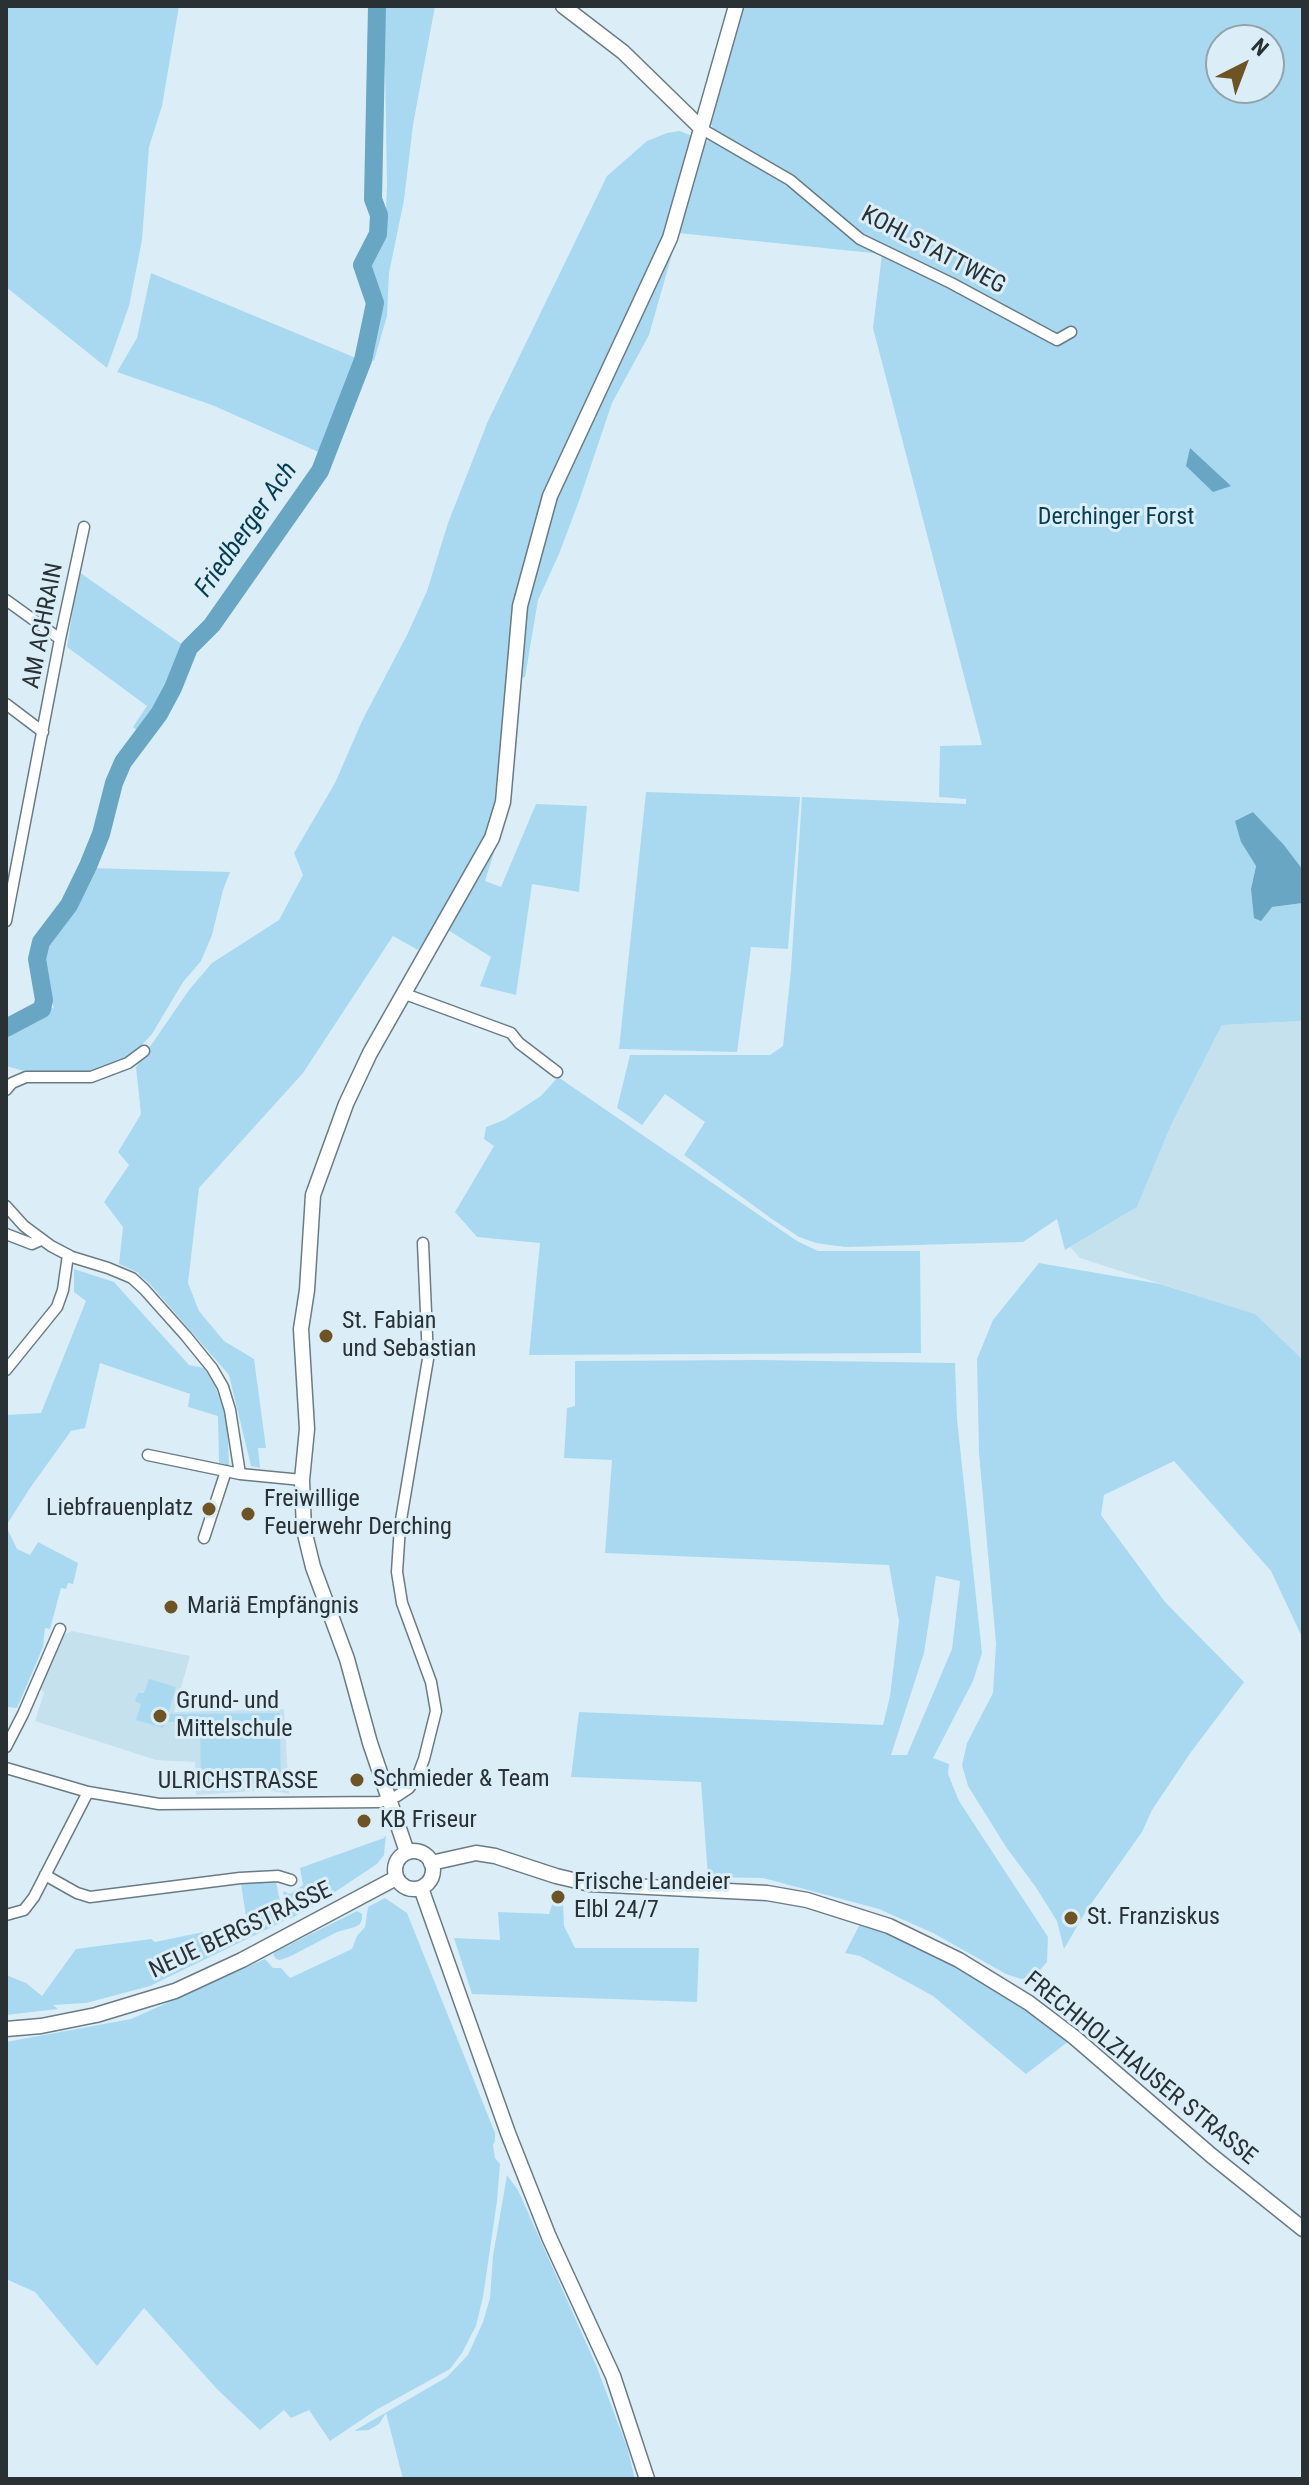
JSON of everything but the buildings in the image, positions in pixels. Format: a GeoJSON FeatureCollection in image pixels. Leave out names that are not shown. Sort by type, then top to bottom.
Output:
{"type":"FeatureCollection","features":[{"type":"Feature","properties":{"kind":"street"},"geometry":{"type":"LineString","coordinates":[[563,6],[623,52],[702,129]]}},
{"type":"Feature","properties":{"kind":"street"},"geometry":{"type":"LineString","coordinates":[[407,1852],[388,1800],[347,1659],[307,1548],[303,1522],[302,1480],[307,1429],[301,1329],[307,1290],[313,1195],[346,1104],[370,1053],[492,838],[503,802],[520,606],[550,496],[670,238],[736,6]]}},
{"type":"Feature","properties":{"kind":"street","name":"KOHLSTATTWEG"},"geometry":{"type":"LineString","coordinates":[[702,129],[790,180],[860,239],[1057,340],[1071,332]]}},
{"type":"Feature","properties":{"kind":"street","name":"AM ACHRAIN"},"geometry":{"type":"LineString","coordinates":[[6,921],[84,527]]}},
{"type":"Feature","properties":{"kind":"street"},"geometry":{"type":"LineString","coordinates":[[6,600],[60,639]]}},
{"type":"Feature","properties":{"kind":"street"},"geometry":{"type":"LineString","coordinates":[[6,704],[43,732]]}},
{"type":"Feature","properties":{"kind":"street"},"geometry":{"type":"LineString","coordinates":[[405,994],[511,1033],[519,1043],[557,1072]]}},
{"type":"Feature","properties":{"kind":"street"},"geometry":{"type":"LineString","coordinates":[[6,1090],[12,1083],[26,1077],[91,1077],[128,1063],[144,1051]]}},
{"type":"Feature","properties":{"kind":"street"},"geometry":{"type":"LineString","coordinates":[[6,1206],[41,1240],[68,1255],[132,1278],[159,1305],[212,1368],[223,1387],[230,1410],[240,1474]]}},
{"type":"Feature","properties":{"kind":"street"},"geometry":{"type":"LineString","coordinates":[[6,1234],[32,1244],[41,1240]]}},
{"type":"Feature","properties":{"kind":"street"},"geometry":{"type":"LineString","coordinates":[[388,1800],[409,1788],[418,1775],[436,1711],[431,1682],[398,1585],[400,1526],[428,1359],[423,1243]]}},
{"type":"Feature","properties":{"kind":"street"},"geometry":{"type":"LineString","coordinates":[[6,1370],[57,1307],[68,1255]]}},
{"type":"Feature","properties":{"kind":"street"},"geometry":{"type":"LineString","coordinates":[[148,1455],[240,1474],[302,1480]]}},
{"type":"Feature","properties":{"kind":"street"},"geometry":{"type":"LineString","coordinates":[[204,1538],[226,1471]]}},
{"type":"Feature","properties":{"kind":"street"},"geometry":{"type":"LineString","coordinates":[[6,1747],[60,1629]]}},
{"type":"Feature","properties":{"kind":"street","name":"ULRICHSTRASSE"},"geometry":{"type":"LineString","coordinates":[[6,1768],[88,1792],[159,1804],[388,1800]]}},
{"type":"Feature","properties":{"kind":"street"},"geometry":{"type":"LineString","coordinates":[[6,1915],[24,1910],[88,1792]]}},
{"type":"Feature","properties":{"kind":"street"},"geometry":{"type":"LineString","coordinates":[[407,1852],[421,1853],[431,1863],[431,1878],[421,1888],[406,1889],[396,1878],[396,1863],[407,1852]]}},
{"type":"Feature","properties":{"kind":"street","name":"FRECHHOLZHAUSER STRASSE"},"geometry":{"type":"LineString","coordinates":[[431,1863],[476,1853],[590,1884],[767,1893],[807,1900],[889,1926],[959,1960],[1029,2003],[1074,2037],[1212,2156],[1303,2229]]}},
{"type":"Feature","properties":{"kind":"street"},"geometry":{"type":"LineString","coordinates":[[45,1875],[90,1897],[240,1878],[278,1876],[291,1880]]}},
{"type":"Feature","properties":{"kind":"street","name":"NEUE BERGSTRASSE"},"geometry":{"type":"LineString","coordinates":[[6,2029],[41,2026],[96,2015],[175,1991],[242,1960],[396,1878]]}},
{"type":"Feature","properties":{"kind":"street"},"geometry":{"type":"LineString","coordinates":[[421,1888],[508,2133],[549,2237],[613,2376],[647,2479]]}},
{"type":"Feature","properties":{"kind":"shaded area"},"geometry":{"type":"Polygon","coordinates":[[[1190,448],[1231,486],[1213,492],[1186,466],[1190,448]]]}},
{"type":"Feature","properties":{"kind":"shaded area"},"geometry":{"type":"Polygon","coordinates":[[[1253,812],[1303,870],[1303,903],[1272,907],[1261,921],[1254,918],[1251,889],[1256,866],[1241,842],[1235,821],[1253,812]]]}},
{"type":"Feature","properties":{"kind":"shaded area"},"geometry":{"type":"Polygon","coordinates":[[[1303,1021],[1303,1361],[1254,1314],[1080,1258],[1070,1247],[1137,1207],[1172,1123],[1222,1025],[1303,1021]]]}},
{"type":"Feature","properties":{"kind":"shaded area","name":"Grund- und Mittelschule"},"geometry":{"type":"Polygon","coordinates":[[[72,1631],[190,1656],[174,1712],[284,1709],[289,1794],[268,1790],[196,1795],[195,1762],[156,1760],[35,1721],[44,1693],[40,1688],[59,1637],[72,1631]]]}},
{"type":"Feature","properties":{"kind":"green space"},"geometry":{"type":"Polygon","coordinates":[[[6,6],[179,6],[162,106],[149,147],[142,240],[129,306],[107,368],[6,287],[6,6]]]}},
{"type":"Feature","properties":{"kind":"green space"},"geometry":{"type":"Polygon","coordinates":[[[384,6],[435,6],[389,273],[387,316],[374,361],[368,360],[380,305],[367,266],[385,233],[384,6]]]}},
{"type":"Feature","properties":{"kind":"green space","name":"Derchinger Forst"},"geometry":{"type":"Polygon","coordinates":[[[743,6],[1303,6],[1303,870],[1253,812],[1241,842],[1256,866],[1251,889],[1272,907],[1303,903],[1303,1021],[1222,1025],[1172,1123],[1137,1207],[1065,1250],[1057,1219],[1023,1242],[845,1247],[816,1243],[799,1237],[772,1219],[684,1155],[705,1122],[665,1094],[642,1125],[617,1108],[630,1055],[770,1055],[783,1046],[802,797],[966,804],[966,799],[939,797],[940,746],[982,745],[873,328],[882,254],[678,233],[649,335],[612,403],[579,501],[538,600],[525,677],[506,683],[495,798],[503,824],[485,881],[501,887],[536,804],[587,806],[579,892],[532,884],[516,995],[480,986],[491,957],[448,930],[431,931],[418,950],[393,936],[303,1073],[199,1188],[188,1283],[199,1311],[224,1341],[254,1359],[266,1448],[258,1448],[260,1468],[251,1466],[229,1375],[149,1283],[139,1273],[119,1264],[123,1227],[104,1202],[129,1165],[118,1152],[141,1114],[136,1067],[189,990],[212,963],[279,920],[303,875],[294,853],[335,783],[362,721],[408,633],[427,591],[448,523],[488,421],[607,176],[647,141],[680,131],[692,136],[664,229],[677,233],[704,144],[711,138],[786,181],[863,235],[794,177],[714,130],[710,122],[743,6]]]}},
{"type":"Feature","properties":{"kind":"green space"},"geometry":{"type":"Polygon","coordinates":[[[151,273],[356,358],[323,454],[212,405],[117,372],[137,338],[151,273]]]}},
{"type":"Feature","properties":{"kind":"green space"},"geometry":{"type":"Polygon","coordinates":[[[79,572],[183,645],[169,683],[139,732],[133,727],[147,706],[67,647],[79,572]]]}},
{"type":"Feature","properties":{"kind":"green space"},"geometry":{"type":"Polygon","coordinates":[[[646,792],[800,797],[788,949],[751,947],[737,1052],[619,1049],[646,792]]]}},
{"type":"Feature","properties":{"kind":"green space"},"geometry":{"type":"Polygon","coordinates":[[[90,868],[230,872],[212,935],[201,961],[183,982],[152,1034],[128,1060],[90,1071],[28,1072],[6,1066],[6,1022],[33,1008],[38,999],[54,1009],[40,958],[46,939],[69,909],[90,868]]]}},
{"type":"Feature","properties":{"kind":"green space"},"geometry":{"type":"Polygon","coordinates":[[[558,1077],[797,1241],[818,1251],[920,1251],[921,1353],[529,1355],[540,1243],[477,1237],[455,1212],[494,1146],[484,1139],[486,1127],[504,1120],[541,1096],[558,1077]]]}},
{"type":"Feature","properties":{"kind":"green space"},"geometry":{"type":"Polygon","coordinates":[[[1039,1263],[1160,1284],[1255,1314],[1303,1360],[1303,1639],[1271,1571],[1174,1461],[1104,1495],[1101,1515],[1165,1602],[1244,1682],[1191,1752],[1064,1949],[1057,1921],[968,1786],[962,1765],[967,1743],[993,1693],[996,1644],[979,1453],[977,1359],[993,1320],[1039,1263]]]}},
{"type":"Feature","properties":{"kind":"green space"},"geometry":{"type":"Polygon","coordinates":[[[74,1269],[114,1282],[189,1365],[204,1368],[215,1386],[227,1420],[229,1465],[219,1463],[218,1416],[188,1407],[190,1394],[100,1363],[85,1428],[71,1431],[6,1526],[6,1415],[41,1413],[86,1301],[74,1292],[74,1269]]]}},
{"type":"Feature","properties":{"kind":"green space"},"geometry":{"type":"Polygon","coordinates":[[[575,1361],[955,1363],[957,1419],[982,1653],[973,1681],[933,1758],[949,1764],[948,1774],[959,1801],[1048,1937],[1047,1962],[1034,1977],[1021,1979],[1006,1974],[933,1933],[879,1909],[763,1878],[708,1877],[701,1782],[571,1777],[579,1712],[883,1725],[890,1696],[899,1621],[889,1565],[605,1553],[612,1460],[564,1458],[567,1408],[575,1406],[575,1361]],[[936,1576],[924,1653],[891,1755],[907,1755],[952,1649],[960,1581],[936,1576]]]}},
{"type":"Feature","properties":{"kind":"green space"},"geometry":{"type":"Polygon","coordinates":[[[6,1526],[17,1549],[30,1555],[38,1542],[78,1563],[73,1584],[68,1583],[66,1589],[61,1588],[50,1629],[45,1628],[43,1647],[17,1708],[6,1707],[6,1526]]]}},
{"type":"Feature","properties":{"kind":"green space"},"geometry":{"type":"Polygon","coordinates":[[[149,1679],[176,1687],[168,1714],[280,1713],[280,1721],[166,1722],[163,1728],[136,1720],[141,1704],[135,1701],[138,1693],[144,1693],[149,1679]]]}},
{"type":"Feature","properties":{"kind":"green space"},"geometry":{"type":"Polygon","coordinates":[[[280,1725],[281,1783],[201,1785],[200,1727],[280,1725]]]}},
{"type":"Feature","properties":{"kind":"green space"},"geometry":{"type":"Polygon","coordinates":[[[386,1835],[384,1855],[377,1864],[290,1919],[283,1891],[290,1894],[303,1885],[300,1868],[386,1835]]]}},
{"type":"Feature","properties":{"kind":"green space"},"geometry":{"type":"Polygon","coordinates":[[[276,1882],[284,1921],[150,1986],[86,2003],[53,2005],[58,2009],[6,2015],[6,1975],[26,1983],[42,1996],[76,1949],[151,1939],[155,1942],[203,1932],[206,1940],[248,1929],[241,1884],[276,1882]]]}},
{"type":"Feature","properties":{"kind":"green space"},"geometry":{"type":"Polygon","coordinates":[[[385,1898],[407,1913],[495,2133],[495,2158],[500,2164],[483,2297],[476,2326],[462,2353],[450,2369],[376,2410],[330,2441],[309,2410],[291,2418],[284,2410],[260,2430],[217,2389],[144,2308],[97,2366],[35,2292],[6,2279],[6,2042],[131,2019],[265,1959],[273,1968],[281,1968],[290,1978],[352,1949],[365,1927],[368,1907],[385,1898]]]}},
{"type":"Feature","properties":{"kind":"green space"},"geometry":{"type":"Polygon","coordinates":[[[553,1901],[563,1901],[564,1926],[575,1948],[699,1948],[697,2002],[472,1994],[454,1938],[500,1940],[498,1912],[549,1914],[553,1901]]]}},
{"type":"Feature","properties":{"kind":"green space"},"geometry":{"type":"Polygon","coordinates":[[[357,1911],[362,1914],[362,1919],[355,1927],[337,1932],[289,1957],[280,1960],[273,1955],[275,1952],[357,1911]]]}},
{"type":"Feature","properties":{"kind":"green space"},"geometry":{"type":"Polygon","coordinates":[[[861,1922],[952,1963],[1024,2008],[1069,2041],[1026,2074],[933,1996],[860,1956],[845,1953],[861,1922]]]}},
{"type":"Feature","properties":{"kind":"green space"},"geometry":{"type":"Polygon","coordinates":[[[507,2175],[518,2190],[596,2365],[627,2447],[635,2479],[403,2479],[386,2413],[379,2424],[369,2430],[354,2431],[447,2377],[468,2355],[490,2298],[493,2256],[507,2175]]]}},
{"type":"Feature","properties":{"kind":"waterway","name":"Friedberger Ach"},"geometry":{"type":"LineString","coordinates":[[6,1028],[42,1009],[44,1000],[37,959],[41,942],[69,905],[88,866],[123,762],[159,714],[189,648],[212,625],[320,471],[363,360],[375,303],[362,265],[378,234],[379,215],[373,199],[377,6]]}},
{"type":"Feature","properties":{"kind":"place","name":"St. Fabian und Sebastian"},"geometry":{"type":"Point","coordinates":[326,1336]}},
{"type":"Feature","properties":{"kind":"place","name":"Liebfrauenplatz"},"geometry":{"type":"Point","coordinates":[209,1509]}},
{"type":"Feature","properties":{"kind":"place","name":"Freiwillige Feuerwehr Derching"},"geometry":{"type":"Point","coordinates":[248,1514]}},
{"type":"Feature","properties":{"kind":"place","name":"Mariä Empfängnis"},"geometry":{"type":"Point","coordinates":[171,1607]}},
{"type":"Feature","properties":{"kind":"place","name":"Grund- und Mittelschule"},"geometry":{"type":"Point","coordinates":[160,1716]}},
{"type":"Feature","properties":{"kind":"place","name":"Schmieder & Team"},"geometry":{"type":"Point","coordinates":[357,1780]}},
{"type":"Feature","properties":{"kind":"place","name":"KB Friseur"},"geometry":{"type":"Point","coordinates":[364,1821]}},
{"type":"Feature","properties":{"kind":"place","name":"Frische Landeier Elbl 24/7"},"geometry":{"type":"Point","coordinates":[558,1897]}},
{"type":"Feature","properties":{"kind":"place","name":"St. Franziskus"},"geometry":{"type":"Point","coordinates":[1071,1918]}}]}
